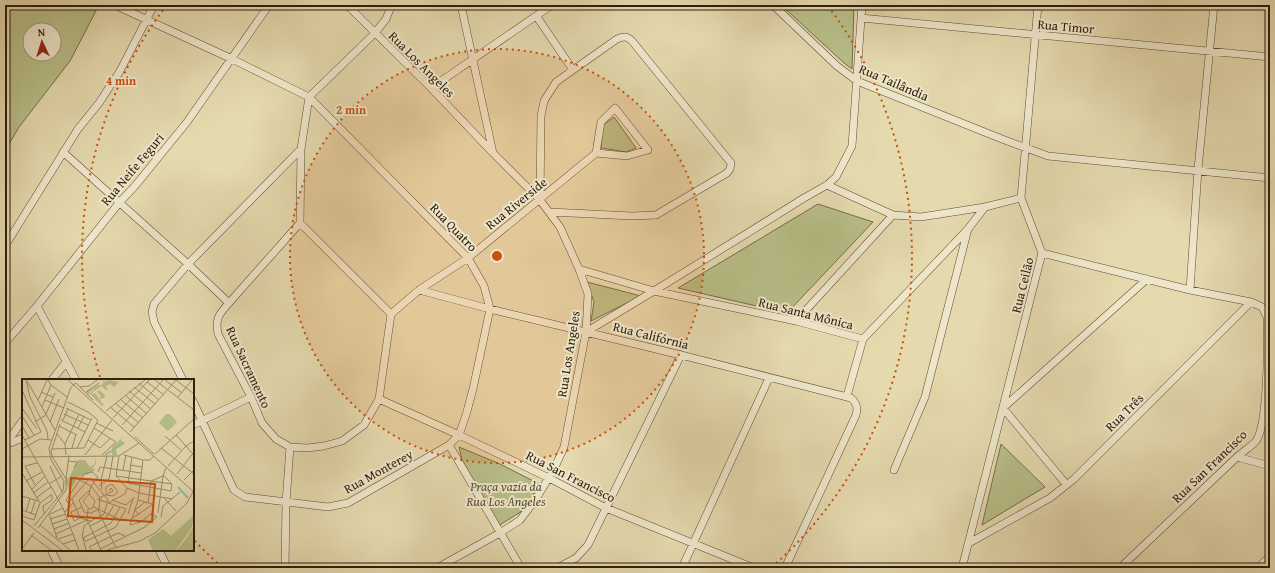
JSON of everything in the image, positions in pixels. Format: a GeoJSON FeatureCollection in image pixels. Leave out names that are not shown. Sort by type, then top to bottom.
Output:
{"type":"FeatureCollection","features":[{"type":"Feature","properties":{"kind":"street"},"geometry":{"type":"LineString","coordinates":[[5,246],[78,129],[99,103],[120,71],[148,20],[154,5]]}},
{"type":"Feature","properties":{"kind":"street","name":"Rua Neife Feguri"},"geometry":{"type":"LineString","coordinates":[[5,343],[187,122],[269,5]]}},
{"type":"Feature","properties":{"kind":"street","name":"Rua Los Angeles"},"geometry":{"type":"LineString","coordinates":[[347,5],[431,88],[540,200],[560,227],[579,269],[588,294],[586,332],[564,447],[549,478],[536,499],[520,520],[500,533],[437,568]]}},
{"type":"Feature","properties":{"kind":"street"},"geometry":{"type":"LineString","coordinates":[[285,568],[286,503],[290,447],[307,448],[324,446],[342,441],[364,425],[379,399],[391,314],[300,223],[301,149],[309,97],[375,33],[386,19],[390,9],[389,5]]}},
{"type":"Feature","properties":{"kind":"street"},"geometry":{"type":"LineString","coordinates":[[462,5],[493,153]]}},
{"type":"Feature","properties":{"kind":"street"},"geometry":{"type":"LineString","coordinates":[[431,88],[537,17],[552,5]]}},
{"type":"Feature","properties":{"kind":"street","name":"Rua Tailândia"},"geometry":{"type":"LineString","coordinates":[[774,5],[837,66],[857,81],[1026,148],[1048,156],[1198,170]]}},
{"type":"Feature","properties":{"kind":"street"},"geometry":{"type":"LineString","coordinates":[[586,332],[804,198],[827,186],[836,177],[852,146],[862,5]]}},
{"type":"Feature","properties":{"kind":"street","name":"Rua Ceilão"},"geometry":{"type":"LineString","coordinates":[[962,568],[1042,253],[1021,198],[1038,5]]}},
{"type":"Feature","properties":{"kind":"street"},"geometry":{"type":"LineString","coordinates":[[1190,290],[1198,170],[1214,5]]}},
{"type":"Feature","properties":{"kind":"street"},"geometry":{"type":"LineString","coordinates":[[116,6],[232,59],[309,97]]}},
{"type":"Feature","properties":{"kind":"street"},"geometry":{"type":"LineString","coordinates":[[537,17],[573,70]]}},
{"type":"Feature","properties":{"kind":"street","name":"Rua Timor"},"geometry":{"type":"LineString","coordinates":[[861,18],[1270,57]]}},
{"type":"Feature","properties":{"kind":"street"},"geometry":{"type":"LineString","coordinates":[[540,200],[541,116],[544,101],[556,82],[623,36],[628,37],[632,41],[731,163],[730,169],[727,173],[656,215],[632,216],[550,212]]}},
{"type":"Feature","properties":{"kind":"street","name":"Rua Quatro"},"geometry":{"type":"LineString","coordinates":[[309,97],[468,258],[484,286],[490,309],[473,389],[459,435]]}},
{"type":"Feature","properties":{"kind":"street"},"geometry":{"type":"LineString","coordinates":[[615,108],[648,150],[627,156],[596,153],[601,122],[615,108]]}},
{"type":"Feature","properties":{"kind":"street"},"geometry":{"type":"LineString","coordinates":[[182,379],[154,322],[152,312],[154,304],[188,264],[301,149]]}},
{"type":"Feature","properties":{"kind":"street"},"geometry":{"type":"LineString","coordinates":[[63,152],[188,264],[228,303]]}},
{"type":"Feature","properties":{"kind":"street","name":"Rua Riverside"},"geometry":{"type":"LineString","coordinates":[[391,314],[419,290],[468,258],[596,153]]}},
{"type":"Feature","properties":{"kind":"street"},"geometry":{"type":"LineString","coordinates":[[1198,170],[1270,178]]}},
{"type":"Feature","properties":{"kind":"street"},"geometry":{"type":"LineString","coordinates":[[827,186],[893,214],[921,217],[986,207],[1021,198]]}},
{"type":"Feature","properties":{"kind":"street","name":"Rua Santa Mônica"},"geometry":{"type":"LineString","coordinates":[[579,269],[654,291],[796,321],[863,339],[968,229],[986,207]]}},
{"type":"Feature","properties":{"kind":"street"},"geometry":{"type":"LineString","coordinates":[[796,321],[893,214]]}},
{"type":"Feature","properties":{"kind":"street","name":"Rua Sacramento"},"geometry":{"type":"LineString","coordinates":[[290,447],[276,439],[262,423],[251,397],[218,334],[217,325],[219,315],[228,303],[300,223]]}},
{"type":"Feature","properties":{"kind":"street"},"geometry":{"type":"LineString","coordinates":[[894,470],[925,396],[968,229]]}},
{"type":"Feature","properties":{"kind":"street"},"geometry":{"type":"LineString","coordinates":[[1042,253],[1190,290],[1251,302]]}},
{"type":"Feature","properties":{"kind":"street"},"geometry":{"type":"LineString","coordinates":[[1066,484],[1003,408],[1147,279]]}},
{"type":"Feature","properties":{"kind":"street","name":"Rua Califórnia"},"geometry":{"type":"LineString","coordinates":[[419,290],[490,309],[847,396]]}},
{"type":"Feature","properties":{"kind":"street","name":"Rua San Francisco"},"geometry":{"type":"LineString","coordinates":[[1120,568],[1237,457],[1255,442],[1261,431],[1268,334],[1267,317],[1262,308],[1251,302]]}},
{"type":"Feature","properties":{"kind":"street","name":"Rua Três"},"geometry":{"type":"LineString","coordinates":[[968,543],[1050,498],[1074,479],[1251,302]]}},
{"type":"Feature","properties":{"kind":"street"},"geometry":{"type":"LineString","coordinates":[[37,306],[75,379]]}},
{"type":"Feature","properties":{"kind":"street"},"geometry":{"type":"LineString","coordinates":[[785,568],[854,422],[858,409],[856,402],[847,396],[863,339]]}},
{"type":"Feature","properties":{"kind":"street"},"geometry":{"type":"LineString","coordinates":[[557,568],[576,558],[588,545],[681,355]]}},
{"type":"Feature","properties":{"kind":"street"},"geometry":{"type":"LineString","coordinates":[[53,379],[66,362]]}},
{"type":"Feature","properties":{"kind":"street"},"geometry":{"type":"LineString","coordinates":[[682,568],[769,378]]}},
{"type":"Feature","properties":{"kind":"street"},"geometry":{"type":"LineString","coordinates":[[194,424],[251,397]]}},
{"type":"Feature","properties":{"kind":"street","name":"Rua San Francisco"},"geometry":{"type":"LineString","coordinates":[[379,399],[549,478],[606,508],[754,568]]}},
{"type":"Feature","properties":{"kind":"street","name":"Rua Monterey"},"geometry":{"type":"LineString","coordinates":[[194,403],[234,490],[245,497],[286,503],[328,507],[348,503],[449,445],[459,435]]}},
{"type":"Feature","properties":{"kind":"street"},"geometry":{"type":"LineString","coordinates":[[5,445],[22,421]]}},
{"type":"Feature","properties":{"kind":"street"},"geometry":{"type":"LineString","coordinates":[[5,445],[22,438]]}},
{"type":"Feature","properties":{"kind":"street"},"geometry":{"type":"LineString","coordinates":[[449,445],[522,568]]}},
{"type":"Feature","properties":{"kind":"street"},"geometry":{"type":"LineString","coordinates":[[1237,457],[1270,466]]}},
{"type":"Feature","properties":{"kind":"street"},"geometry":{"type":"LineString","coordinates":[[52,551],[60,568]]}},
{"type":"Feature","properties":{"kind":"street"},"geometry":{"type":"LineString","coordinates":[[160,551],[168,568]]}},
{"type":"Feature","properties":{"kind":"street"},"geometry":{"type":"LineString","coordinates":[[1258,568],[1270,556]]}},
{"type":"Feature","properties":{"kind":"green space"},"geometry":{"type":"Polygon","coordinates":[[[5,5],[99,5],[70,61],[19,127],[5,151],[5,5]]]}},
{"type":"Feature","properties":{"kind":"green space"},"geometry":{"type":"Polygon","coordinates":[[[781,5],[854,5],[852,69],[844,63],[781,5]]]}},
{"type":"Feature","properties":{"kind":"green space"},"geometry":{"type":"Polygon","coordinates":[[[614,117],[636,148],[626,152],[601,148],[602,126],[614,117]]]}},
{"type":"Feature","properties":{"kind":"green space"},"geometry":{"type":"Polygon","coordinates":[[[818,204],[873,222],[787,313],[678,288],[818,204]]]}},
{"type":"Feature","properties":{"kind":"green space"},"geometry":{"type":"Polygon","coordinates":[[[587,282],[641,296],[591,321],[594,302],[587,282]]]}},
{"type":"Feature","properties":{"kind":"green space"},"geometry":{"type":"Polygon","coordinates":[[[1001,444],[1045,487],[982,525],[1001,444]]]}},
{"type":"Feature","properties":{"kind":"green space","name":"Praça vazia da Rua Los Angeles"},"geometry":{"type":"Polygon","coordinates":[[[459,447],[500,464],[539,484],[522,511],[498,526],[462,460],[459,447]]]}}]}
